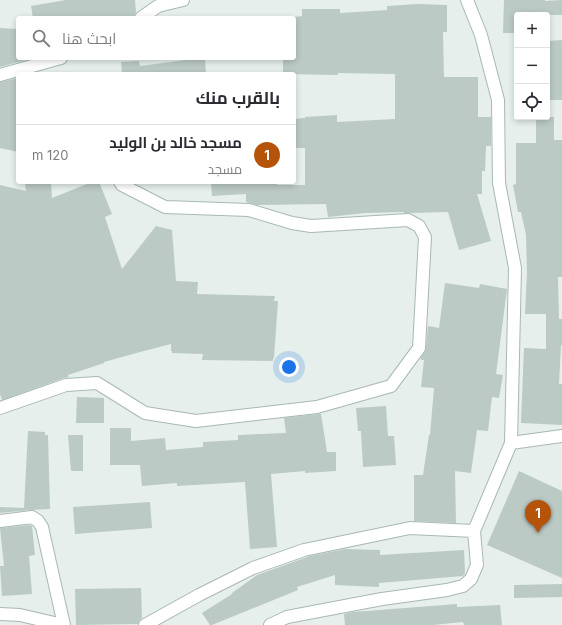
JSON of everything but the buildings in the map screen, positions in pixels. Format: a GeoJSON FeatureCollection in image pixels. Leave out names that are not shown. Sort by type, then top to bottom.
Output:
{"type":"FeatureCollection","features":[{"type":"Feature","properties":{"kind":"street"},"geometry":{"type":"LineString","coordinates":[[144,16],[158,6],[183,0]]}},
{"type":"Feature","properties":{"kind":"street"},"geometry":{"type":"LineString","coordinates":[[270,625],[287,617],[382,599],[447,590],[463,586],[471,579],[476,565],[474,531],[511,443],[515,268],[499,183],[498,100],[481,35],[467,0]]}},
{"type":"Feature","properties":{"kind":"street"},"geometry":{"type":"LineString","coordinates":[[0,75],[54,60]]}},
{"type":"Feature","properties":{"kind":"street"},"geometry":{"type":"LineString","coordinates":[[0,408],[66,385],[97,383],[145,413],[196,421],[317,407],[391,386],[419,348],[425,237],[419,226],[408,220],[311,226],[292,223],[249,210],[165,207],[121,184]]}},
{"type":"Feature","properties":{"kind":"street"},"geometry":{"type":"LineString","coordinates":[[511,443],[562,436]]}},
{"type":"Feature","properties":{"kind":"street"},"geometry":{"type":"LineString","coordinates":[[0,521],[32,517],[38,521],[42,527],[64,625],[17,620],[0,614]]}},
{"type":"Feature","properties":{"kind":"street"},"geometry":{"type":"LineString","coordinates":[[145,625],[199,595],[253,568],[304,550],[410,528],[474,531]]}},
{"type":"Feature","properties":{"kind":"place","name":"مسجد خالد بن الوليد"},"geometry":{"type":"Point","coordinates":[538,533]}}]}
